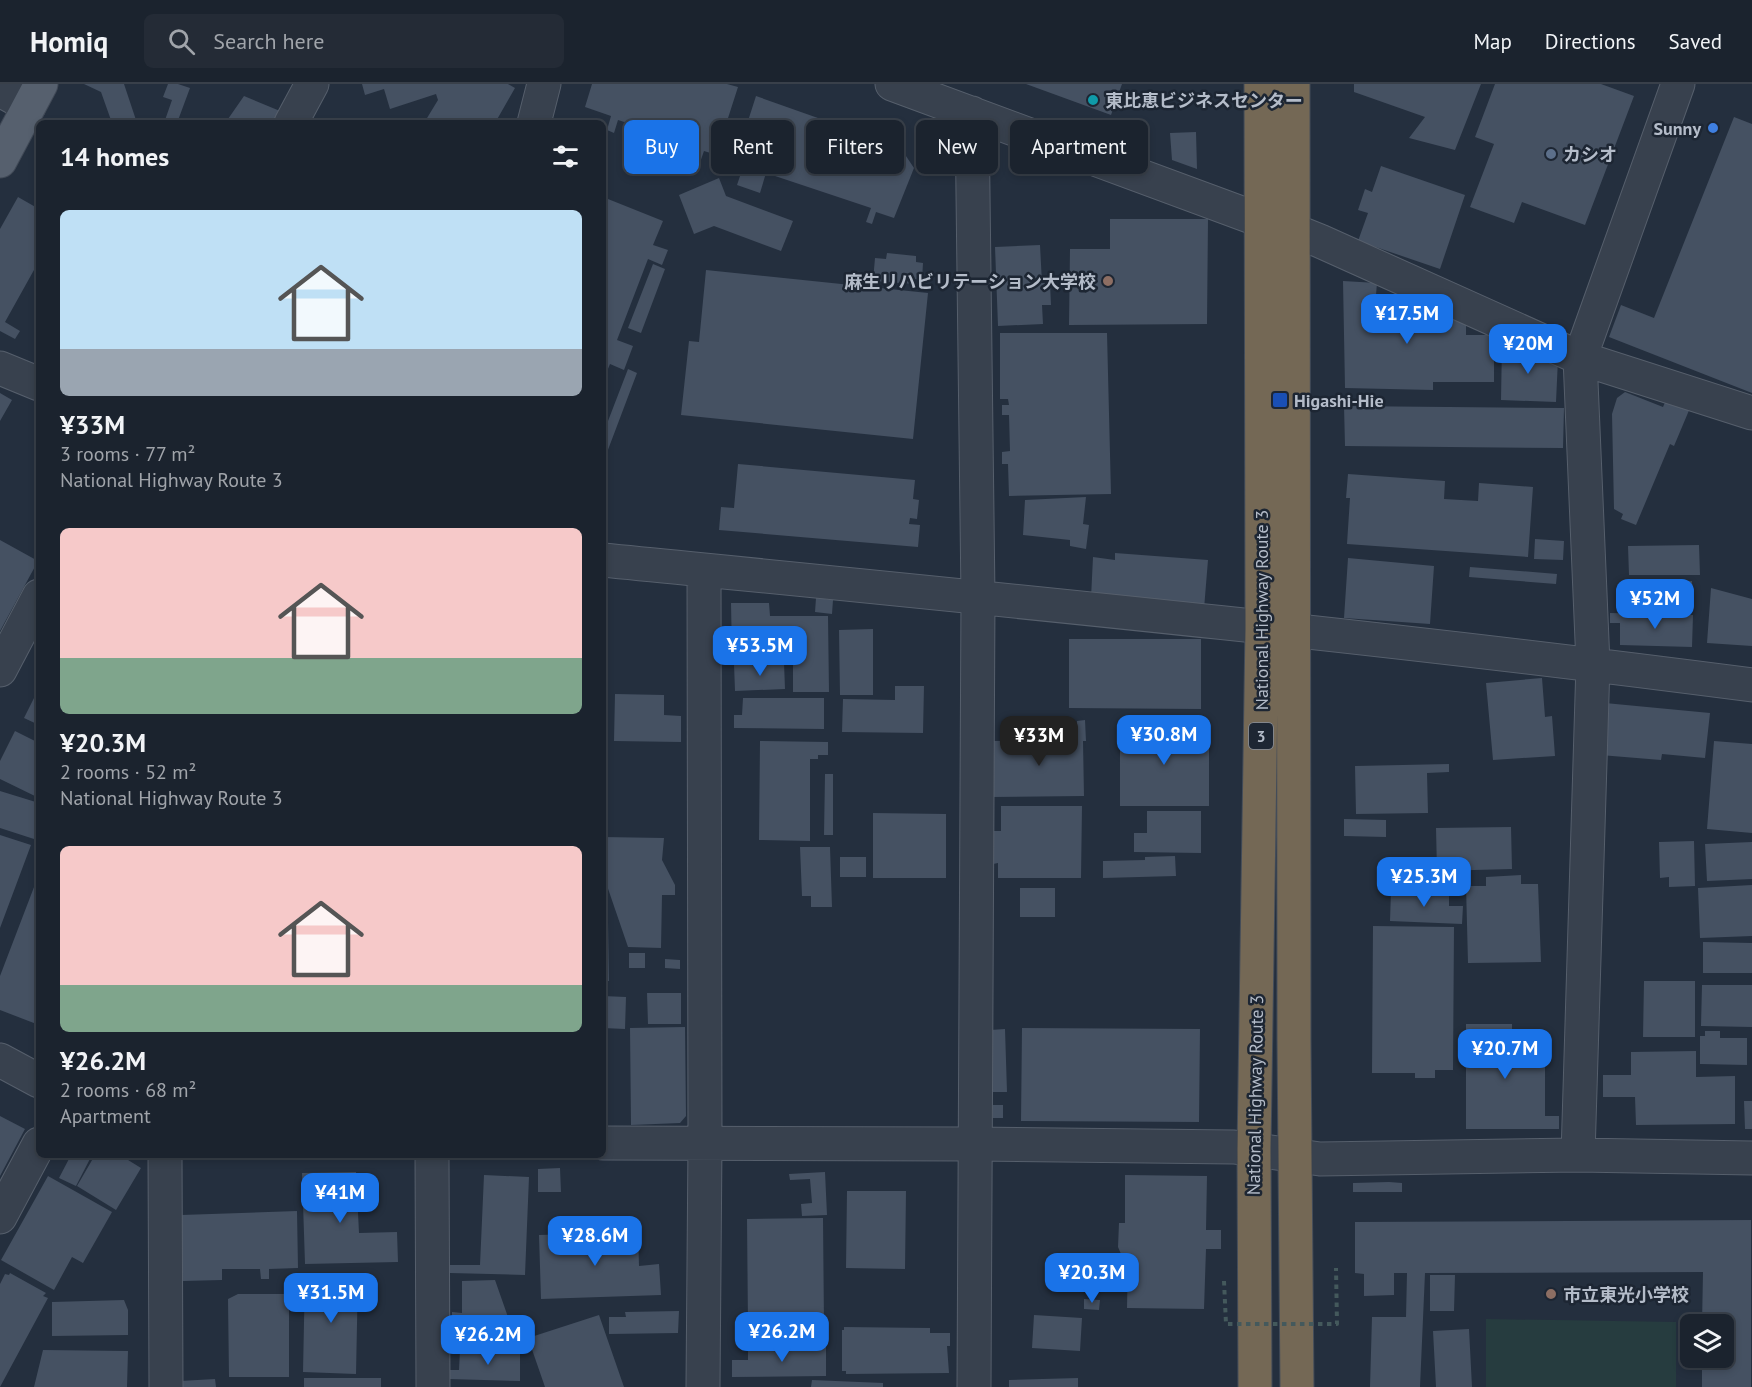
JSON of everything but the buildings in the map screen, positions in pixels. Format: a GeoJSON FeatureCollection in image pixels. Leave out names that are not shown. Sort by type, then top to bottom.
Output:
{"type":"FeatureCollection","features":[{"type":"Feature","properties":{"kind":"highway","name":"National Highway Route 3"},"geometry":{"type":"LineString","coordinates":[[1255,1387],[1244,1148],[1262,628],[1260,84]]}},
{"type":"Feature","properties":{"kind":"highway","name":"National Highway Route 3"},"geometry":{"type":"LineString","coordinates":[[1293,84],[1295,231],[1294,1040],[1298,1387]]}},
{"type":"Feature","properties":{"kind":"main road"},"geometry":{"type":"LineString","coordinates":[[0,161],[35,95]]}},
{"type":"Feature","properties":{"kind":"street"},"geometry":{"type":"LineString","coordinates":[[293,120],[312,84]]}},
{"type":"Feature","properties":{"kind":"street"},"geometry":{"type":"LineString","coordinates":[[535,120],[544,84]]}},
{"type":"Feature","properties":{"kind":"street"},"geometry":{"type":"LineString","coordinates":[[892,84],[1260,220]]}},
{"type":"Feature","properties":{"kind":"street"},"geometry":{"type":"LineString","coordinates":[[1578,1155],[1593,664],[1580,358],[1678,84]]}},
{"type":"Feature","properties":{"kind":"street"},"geometry":{"type":"LineString","coordinates":[[0,90],[35,95]]}},
{"type":"Feature","properties":{"kind":"street"},"geometry":{"type":"LineString","coordinates":[[972,113],[978,597],[974,1387]]}},
{"type":"Feature","properties":{"kind":"street"},"geometry":{"type":"LineString","coordinates":[[1295,231],[1331,245],[1580,358],[1752,413]]}},
{"type":"Feature","properties":{"kind":"street"},"geometry":{"type":"LineString","coordinates":[[0,368],[36,383]]}},
{"type":"Feature","properties":{"kind":"street"},"geometry":{"type":"LineString","coordinates":[[606,560],[1295,630],[1593,664],[1752,685]]}},
{"type":"Feature","properties":{"kind":"street"},"geometry":{"type":"LineString","coordinates":[[703,1387],[704,570]]}},
{"type":"Feature","properties":{"kind":"street"},"geometry":{"type":"LineString","coordinates":[[0,669],[36,602]]}},
{"type":"Feature","properties":{"kind":"street"},"geometry":{"type":"LineString","coordinates":[[0,1060],[36,1079]]}},
{"type":"Feature","properties":{"kind":"street"},"geometry":{"type":"LineString","coordinates":[[606,1143],[974,1144],[1244,1148],[1320,1159],[1578,1155],[1752,1158]]}},
{"type":"Feature","properties":{"kind":"street"},"geometry":{"type":"LineString","coordinates":[[0,1218],[36,1150]]}},
{"type":"Feature","properties":{"kind":"street"},"geometry":{"type":"LineString","coordinates":[[165,1158],[166,1387]]}},
{"type":"Feature","properties":{"kind":"street"},"geometry":{"type":"LineString","coordinates":[[432,1158],[433,1387]]}},
{"type":"Feature","properties":{"kind":"path"},"geometry":{"type":"LineString","coordinates":[[1224,1281],[1226,1324],[1337,1324],[1336,1269]]}},
{"type":"Feature","properties":{"kind":"green space"},"geometry":{"type":"Polygon","coordinates":[[[1486,1319],[1676,1322],[1676,1387],[1486,1387],[1486,1319]]]}},
{"type":"Feature","properties":{"kind":"place","name":"東比恵ビジネスセンター"},"geometry":{"type":"Point","coordinates":[1093,100]}},
{"type":"Feature","properties":{"kind":"place","name":"Sunny"},"geometry":{"type":"Point","coordinates":[1713,128]}},
{"type":"Feature","properties":{"kind":"place","name":"カシオ"},"geometry":{"type":"Point","coordinates":[1551,154]}},
{"type":"Feature","properties":{"kind":"place","name":"麻生リハビリテーション大学校"},"geometry":{"type":"Point","coordinates":[1108,281]}},
{"type":"Feature","properties":{"kind":"place","name":"Higashi-Hie"},"geometry":{"type":"Point","coordinates":[1280,400]}},
{"type":"Feature","properties":{"kind":"place","name":"市立東光小学校"},"geometry":{"type":"Point","coordinates":[1551,1294]}}]}
